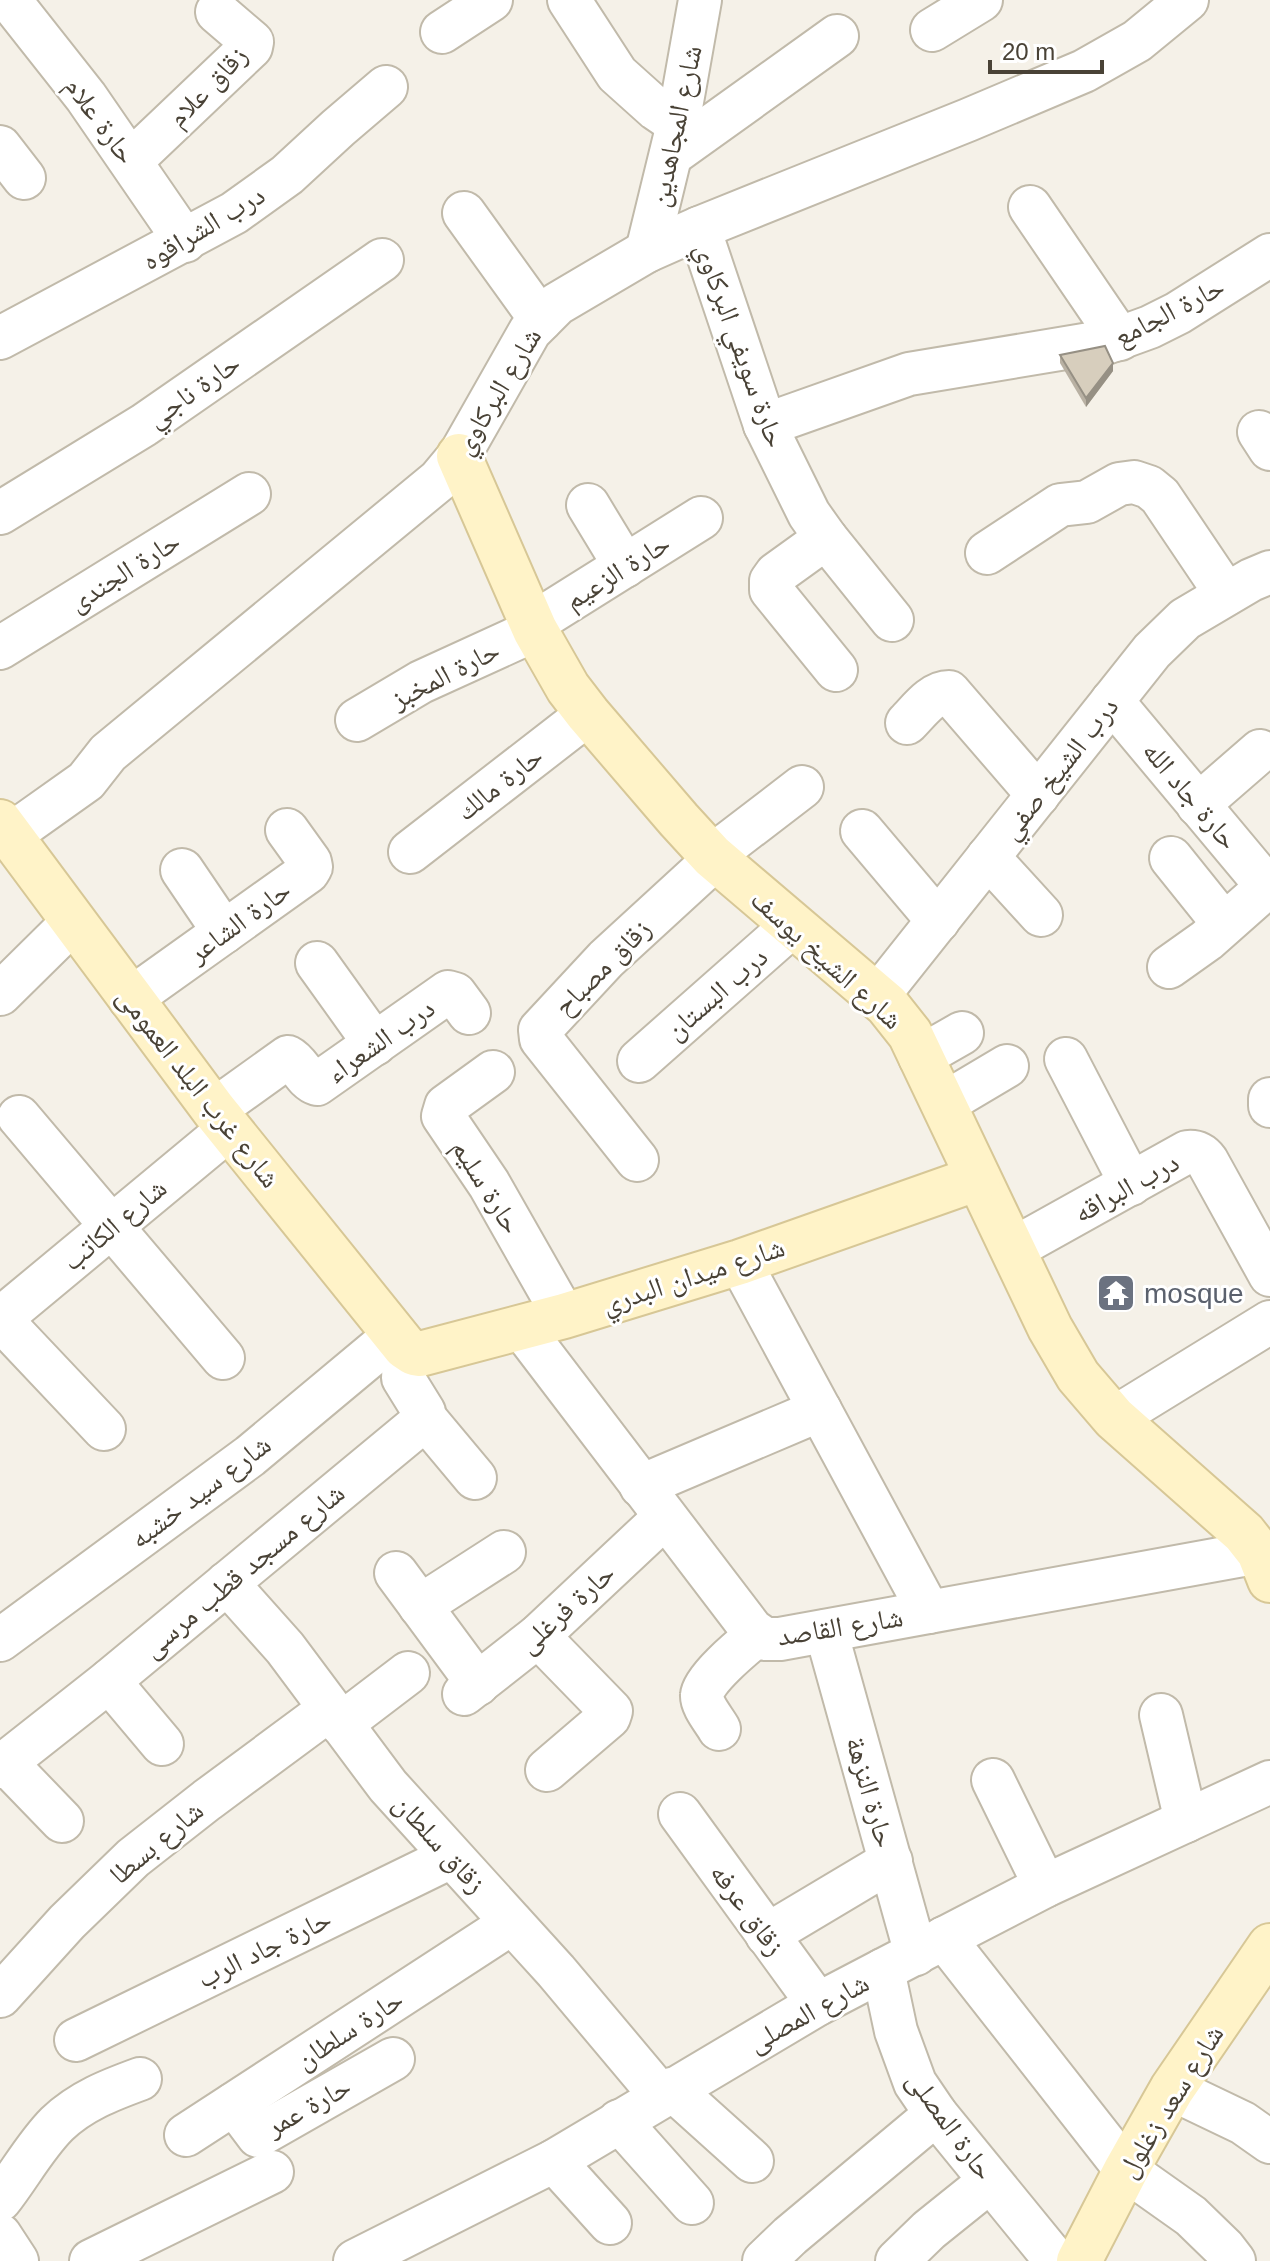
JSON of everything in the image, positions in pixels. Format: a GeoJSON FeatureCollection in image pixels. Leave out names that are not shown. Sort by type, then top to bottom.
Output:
{"type":"FeatureCollection","features":[{"type":"Feature","properties":{"kind":"street"},"geometry":{"type":"LineString","coordinates":[[442,32],[491,0]]}},
{"type":"Feature","properties":{"kind":"street"},"geometry":{"type":"LineString","coordinates":[[569,0],[617,74],[656,109],[675,139],[837,36]]}},
{"type":"Feature","properties":{"kind":"street","name":"شارع المجاهدين"},"geometry":{"type":"LineString","coordinates":[[647,251],[675,139],[700,0]]}},
{"type":"Feature","properties":{"kind":"street"},"geometry":{"type":"LineString","coordinates":[[932,30],[981,0]]}},
{"type":"Feature","properties":{"kind":"street","name":"شارع البركاوي"},"geometry":{"type":"LineString","coordinates":[[5,829],[86,781],[108,753],[439,480],[459,456],[521,346],[557,304],[647,251],[699,228],[1084,71],[1137,41],[1187,0]]}},
{"type":"Feature","properties":{"kind":"street","name":"حارة علام"},"geometry":{"type":"LineString","coordinates":[[6,5],[86,97],[185,241]]}},
{"type":"Feature","properties":{"kind":"street","name":"زقاق علام"},"geometry":{"type":"LineString","coordinates":[[131,161],[251,47],[252,42],[217,12]]}},
{"type":"Feature","properties":{"kind":"street","name":"درب الشراقوه"},"geometry":{"type":"LineString","coordinates":[[0,338],[234,213],[287,175],[386,87]]}},
{"type":"Feature","properties":{"kind":"street"},"geometry":{"type":"LineString","coordinates":[[765,425],[909,374],[1120,339],[1030,207]]}},
{"type":"Feature","properties":{"kind":"street"},"geometry":{"type":"LineString","coordinates":[[464,213],[541,320]]}},
{"type":"Feature","properties":{"kind":"street","name":"حارة سويفي البركاوي"},"geometry":{"type":"LineString","coordinates":[[699,228],[765,425],[809,514],[892,620]]}},
{"type":"Feature","properties":{"kind":"street","name":"حارة الجامع"},"geometry":{"type":"LineString","coordinates":[[1015,362],[1066,354],[1120,339],[1178,313],[1270,255]]}},
{"type":"Feature","properties":{"kind":"street","name":"حارة ناجي"},"geometry":{"type":"LineString","coordinates":[[0,513],[144,425],[382,260]]}},
{"type":"Feature","properties":{"kind":"street","name":"شارع الشيخ يوسف"},"geometry":{"type":"LineString","coordinates":[[459,456],[534,627],[568,688],[714,857],[899,1019],[910,1034],[1063,1353],[1078,1376],[1114,1418],[1263,1553]]}},
{"type":"Feature","properties":{"kind":"street"},"geometry":{"type":"LineString","coordinates":[[987,553],[1060,505],[1087,502],[1119,484],[1134,482],[1149,487],[1160,496],[1226,594]]}},
{"type":"Feature","properties":{"kind":"street","name":"حارة الجندى"},"geometry":{"type":"LineString","coordinates":[[0,648],[249,494]]}},
{"type":"Feature","properties":{"kind":"street"},"geometry":{"type":"LineString","coordinates":[[588,505],[625,566]]}},
{"type":"Feature","properties":{"kind":"street","name":"حارة الزعيم"},"geometry":{"type":"LineString","coordinates":[[534,627],[701,518]]}},
{"type":"Feature","properties":{"kind":"street"},"geometry":{"type":"LineString","coordinates":[[826,538],[776,574],[771,581],[771,590],[836,670]]}},
{"type":"Feature","properties":{"kind":"street","name":"درب الشيخ صفي"},"geometry":{"type":"LineString","coordinates":[[877,997],[1152,651],[1185,619],[1270,572]]}},
{"type":"Feature","properties":{"kind":"street","name":"حارة المخبز"},"geometry":{"type":"LineString","coordinates":[[357,720],[421,682],[534,627]]}},
{"type":"Feature","properties":{"kind":"street"},"geometry":{"type":"LineString","coordinates":[[907,723],[934,696],[949,692],[1038,795]]}},
{"type":"Feature","properties":{"kind":"street","name":"حارة جاد الله"},"geometry":{"type":"LineString","coordinates":[[1112,701],[1268,888]]}},
{"type":"Feature","properties":{"kind":"street","name":"حارة مالك"},"geometry":{"type":"LineString","coordinates":[[410,852],[588,714]]}},
{"type":"Feature","properties":{"kind":"street"},"geometry":{"type":"LineString","coordinates":[[1198,805],[1260,751]]}},
{"type":"Feature","properties":{"kind":"street"},"geometry":{"type":"LineString","coordinates":[[714,857],[802,787]]}},
{"type":"Feature","properties":{"kind":"street","name":"شارع غرب البلد العمومى"},"geometry":{"type":"LineString","coordinates":[[5,829],[221,1119],[400,1341]]}},
{"type":"Feature","properties":{"kind":"street","name":"حارة الشاعر"},"geometry":{"type":"LineString","coordinates":[[130,999],[310,870],[310,862],[287,830]]}},
{"type":"Feature","properties":{"kind":"street"},"geometry":{"type":"LineString","coordinates":[[862,831],[938,921]]}},
{"type":"Feature","properties":{"kind":"street","name":"زقاق مصباح"},"geometry":{"type":"LineString","coordinates":[[637,1160],[541,1039],[540,1030],[606,959],[714,857]]}},
{"type":"Feature","properties":{"kind":"street"},"geometry":{"type":"LineString","coordinates":[[988,857],[1041,915]]}},
{"type":"Feature","properties":{"kind":"street"},"geometry":{"type":"LineString","coordinates":[[1171,858],[1224,924]]}},
{"type":"Feature","properties":{"kind":"street"},"geometry":{"type":"LineString","coordinates":[[182,870],[224,932]]}},
{"type":"Feature","properties":{"kind":"street"},"geometry":{"type":"LineString","coordinates":[[1169,967],[1207,940],[1268,888]]}},
{"type":"Feature","properties":{"kind":"street"},"geometry":{"type":"LineString","coordinates":[[0,994],[73,922]]}},
{"type":"Feature","properties":{"kind":"street","name":"درب البستان"},"geometry":{"type":"LineString","coordinates":[[639,1061],[793,925]]}},
{"type":"Feature","properties":{"kind":"street"},"geometry":{"type":"LineString","coordinates":[[317,963],[375,1044]]}},
{"type":"Feature","properties":{"kind":"street","name":"درب الشعراء"},"geometry":{"type":"LineString","coordinates":[[221,1119],[286,1057],[293,1059],[310,1082],[317,1084],[448,992],[455,994],[469,1013]]}},
{"type":"Feature","properties":{"kind":"street"},"geometry":{"type":"LineString","coordinates":[[920,1057],[962,1033]]}},
{"type":"Feature","properties":{"kind":"street"},"geometry":{"type":"LineString","coordinates":[[1066,1059],[1131,1184]]}},
{"type":"Feature","properties":{"kind":"street"},"geometry":{"type":"LineString","coordinates":[[943,1104],[1007,1066]]}},
{"type":"Feature","properties":{"kind":"street","name":"حارة سليم"},"geometry":{"type":"LineString","coordinates":[[493,1072],[446,1106],[443,1116],[489,1184],[564,1316]]}},
{"type":"Feature","properties":{"kind":"street"},"geometry":{"type":"LineString","coordinates":[[1270,1099],[1270,1106]]}},
{"type":"Feature","properties":{"kind":"street"},"geometry":{"type":"LineString","coordinates":[[19,1117],[223,1358]]}},
{"type":"Feature","properties":{"kind":"street","name":"شارع الكاتب"},"geometry":{"type":"LineString","coordinates":[[0,1319],[112,1226],[221,1119]]}},
{"type":"Feature","properties":{"kind":"street","name":"درب البراقه"},"geometry":{"type":"LineString","coordinates":[[1013,1249],[1187,1152],[1195,1151],[1202,1154],[1270,1275]]}},
{"type":"Feature","properties":{"kind":"street","name":"شارع ميدان البدري"},"geometry":{"type":"LineString","coordinates":[[400,1341],[414,1353],[420,1354],[564,1316],[740,1262],[978,1178]]}},
{"type":"Feature","properties":{"kind":"street"},"geometry":{"type":"LineString","coordinates":[[740,1262],[929,1612]]}},
{"type":"Feature","properties":{"kind":"street"},"geometry":{"type":"LineString","coordinates":[[0,1319],[104,1429]]}},
{"type":"Feature","properties":{"kind":"street"},"geometry":{"type":"LineString","coordinates":[[1114,1418],[1270,1322]]}},
{"type":"Feature","properties":{"kind":"street","name":"شارع القاصد"},"geometry":{"type":"LineString","coordinates":[[521,1327],[757,1635],[772,1640],[1263,1553]]}},
{"type":"Feature","properties":{"kind":"street"},"geometry":{"type":"LineString","coordinates":[[400,1341],[403,1378],[424,1417],[475,1478]]}},
{"type":"Feature","properties":{"kind":"street","name":"شارع سيد خشبه"},"geometry":{"type":"LineString","coordinates":[[0,1640],[400,1341]]}},
{"type":"Feature","properties":{"kind":"street"},"geometry":{"type":"LineString","coordinates":[[653,1502],[820,1410]]}},
{"type":"Feature","properties":{"kind":"street","name":"شارع مسجد قطب مرسى"},"geometry":{"type":"LineString","coordinates":[[3,1765],[109,1681],[423,1421],[424,1417]]}},
{"type":"Feature","properties":{"kind":"street","name":"حارة فرغلى"},"geometry":{"type":"LineString","coordinates":[[504,1552],[408,1589],[471,1689],[538,1636],[653,1502]]}},
{"type":"Feature","properties":{"kind":"street","name":"زقاق سلطان"},"geometry":{"type":"LineString","coordinates":[[227,1583],[285,1648],[388,1786],[451,1857],[666,2093],[752,2161]]}},
{"type":"Feature","properties":{"kind":"street","name":"حارة النزهة"},"geometry":{"type":"LineString","coordinates":[[826,1631],[915,1954]]}},
{"type":"Feature","properties":{"kind":"street"},"geometry":{"type":"LineString","coordinates":[[719,1729],[703,1699],[703,1691],[732,1656],[757,1635]]}},
{"type":"Feature","properties":{"kind":"street"},"geometry":{"type":"LineString","coordinates":[[538,1636],[611,1711],[609,1717],[547,1770]]}},
{"type":"Feature","properties":{"kind":"street","name":"شارع بسطا"},"geometry":{"type":"LineString","coordinates":[[0,1996],[67,1922],[133,1858],[207,1800],[408,1673]]}},
{"type":"Feature","properties":{"kind":"street"},"geometry":{"type":"LineString","coordinates":[[109,1681],[162,1744]]}},
{"type":"Feature","properties":{"kind":"street"},"geometry":{"type":"LineString","coordinates":[[1161,1715],[1186,1821]]}},
{"type":"Feature","properties":{"kind":"street"},"geometry":{"type":"LineString","coordinates":[[3,1765],[62,1821]]}},
{"type":"Feature","properties":{"kind":"street"},"geometry":{"type":"LineString","coordinates":[[993,1780],[1045,1886]]}},
{"type":"Feature","properties":{"kind":"street","name":"شارع المصلى"},"geometry":{"type":"LineString","coordinates":[[355,2261],[554,2161],[818,2004],[1045,1886],[1270,1782]]}},
{"type":"Feature","properties":{"kind":"street","name":"زقاق عرفه"},"geometry":{"type":"LineString","coordinates":[[680,1814],[818,2004]]}},
{"type":"Feature","properties":{"kind":"street","name":"حارة جاد الرب"},"geometry":{"type":"LineString","coordinates":[[76,2040],[451,1857]]}},
{"type":"Feature","properties":{"kind":"street"},"geometry":{"type":"LineString","coordinates":[[767,1935],[891,1861]]}},
{"type":"Feature","properties":{"kind":"street","name":"حارة سلطان"},"geometry":{"type":"LineString","coordinates":[[186,2135],[512,1923]]}},
{"type":"Feature","properties":{"kind":"street","name":"شارع سعد زغلول"},"geometry":{"type":"LineString","coordinates":[[1075,2260],[1172,2089],[1270,1946]]}},
{"type":"Feature","properties":{"kind":"street"},"geometry":{"type":"LineString","coordinates":[[915,1954],[1126,2170],[1191,2216],[1234,2261]]}},
{"type":"Feature","properties":{"kind":"street","name":"حارة المصلى"},"geometry":{"type":"LineString","coordinates":[[915,1954],[896,2031],[915,2083],[990,2181],[1075,2260]]}},
{"type":"Feature","properties":{"kind":"street","name":"حارة عمر"},"geometry":{"type":"LineString","coordinates":[[234,2104],[258,2136],[393,2059]]}},
{"type":"Feature","properties":{"kind":"street"},"geometry":{"type":"LineString","coordinates":[[0,2200],[56,2125],[103,2092],[140,2079]]}},
{"type":"Feature","properties":{"kind":"street"},"geometry":{"type":"LineString","coordinates":[[1172,2089],[1269,2139]]}},
{"type":"Feature","properties":{"kind":"street"},"geometry":{"type":"LineString","coordinates":[[764,2261],[936,2114]]}},
{"type":"Feature","properties":{"kind":"street"},"geometry":{"type":"LineString","coordinates":[[619,2121],[692,2203]]}},
{"type":"Feature","properties":{"kind":"street"},"geometry":{"type":"LineString","coordinates":[[554,2161],[610,2223]]}},
{"type":"Feature","properties":{"kind":"street"},"geometry":{"type":"LineString","coordinates":[[91,2261],[272,2172]]}},
{"type":"Feature","properties":{"kind":"street"},"geometry":{"type":"LineString","coordinates":[[897,2261],[929,2230],[990,2181]]}},
{"type":"Feature","properties":{"kind":"street"},"geometry":{"type":"LineString","coordinates":[[0,2235],[17,2261]]}},
{"type":"Feature","properties":{"kind":"building"},"geometry":{"type":"Polygon","coordinates":[[[1105,346],[1113,363],[1086,398],[1060,355],[1105,346]]]}},
{"type":"Feature","properties":{"kind":"place","name":"mosque"},"geometry":{"type":"Point","coordinates":[1116,1293]}}]}
